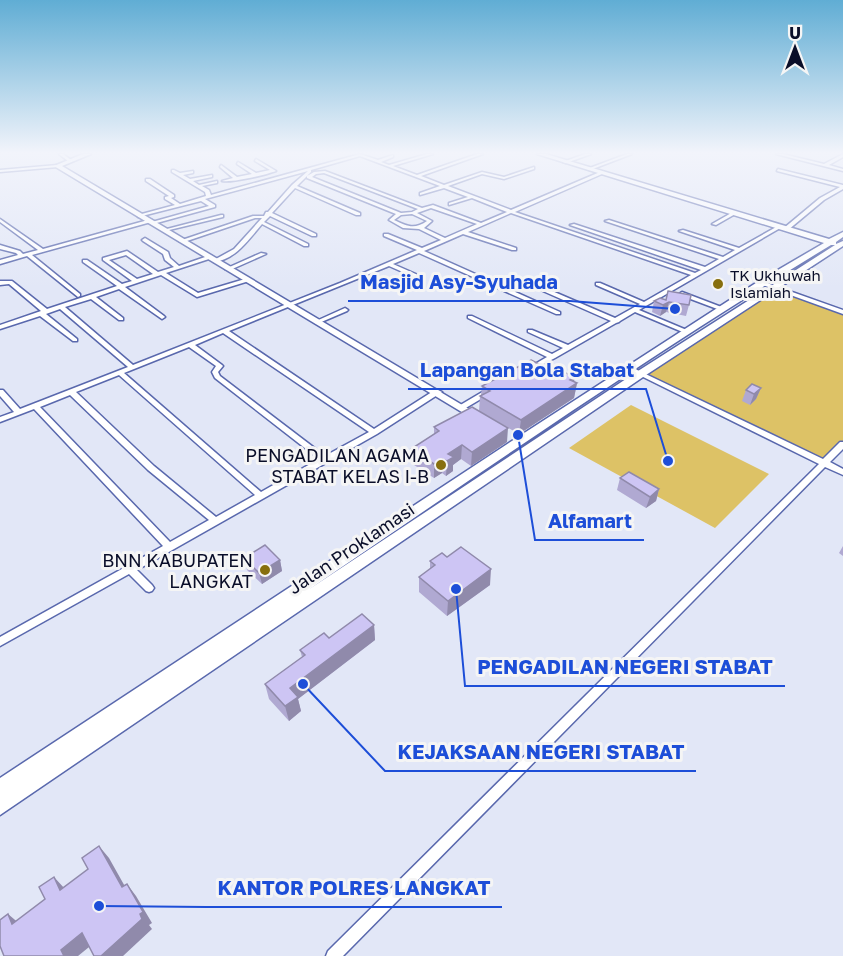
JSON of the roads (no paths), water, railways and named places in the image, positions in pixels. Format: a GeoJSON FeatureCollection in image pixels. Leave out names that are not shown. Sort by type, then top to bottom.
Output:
{"type":"FeatureCollection","features":[{"type":"Feature","properties":{"kind":"street"},"geometry":{"type":"LineString","coordinates":[[111,199],[490,424]]}},
{"type":"Feature","properties":{"kind":"street"},"geometry":{"type":"LineString","coordinates":[[168,199],[179,205]]}},
{"type":"Feature","properties":{"kind":"street"},"geometry":{"type":"LineString","coordinates":[[0,262],[213,206],[201,199],[140,216]]}},
{"type":"Feature","properties":{"kind":"street"},"geometry":{"type":"LineString","coordinates":[[0,327],[63,309],[178,268],[232,254],[281,199]]}},
{"type":"Feature","properties":{"kind":"street"},"geometry":{"type":"LineString","coordinates":[[323,199],[358,214]]}},
{"type":"Feature","properties":{"kind":"street"},"geometry":{"type":"LineString","coordinates":[[362,199],[400,214],[413,213],[421,208],[433,206],[480,224]]}},
{"type":"Feature","properties":{"kind":"street"},"geometry":{"type":"LineString","coordinates":[[396,199],[421,208]]}},
{"type":"Feature","properties":{"kind":"street"},"geometry":{"type":"LineString","coordinates":[[451,204],[467,199]]}},
{"type":"Feature","properties":{"kind":"street"},"geometry":{"type":"LineString","coordinates":[[476,199],[695,276]]}},
{"type":"Feature","properties":{"kind":"street"},"geometry":{"type":"LineString","coordinates":[[0,420],[421,251],[539,199]]}},
{"type":"Feature","properties":{"kind":"street"},"geometry":{"type":"LineString","coordinates":[[687,199],[783,228],[839,241]]}},
{"type":"Feature","properties":{"kind":"street"},"geometry":{"type":"LineString","coordinates":[[523,374],[740,249],[783,228],[823,199]]}},
{"type":"Feature","properties":{"kind":"street"},"geometry":{"type":"LineString","coordinates":[[413,213],[430,221],[420,228]]}},
{"type":"Feature","properties":{"kind":"street"},"geometry":{"type":"LineString","coordinates":[[714,224],[735,213]]}},
{"type":"Feature","properties":{"kind":"street"},"geometry":{"type":"LineString","coordinates":[[400,214],[391,220],[405,227],[420,228],[446,240]]}},
{"type":"Feature","properties":{"kind":"street"},"geometry":{"type":"LineString","coordinates":[[165,231],[221,216]]}},
{"type":"Feature","properties":{"kind":"street"},"geometry":{"type":"LineString","coordinates":[[263,217],[306,245]]}},
{"type":"Feature","properties":{"kind":"street"},"geometry":{"type":"LineString","coordinates":[[180,239],[263,217],[314,235]]}},
{"type":"Feature","properties":{"kind":"street"},"geometry":{"type":"LineString","coordinates":[[0,220],[41,250]]}},
{"type":"Feature","properties":{"kind":"street"},"geometry":{"type":"LineString","coordinates":[[607,221],[723,259]]}},
{"type":"Feature","properties":{"kind":"street"},"geometry":{"type":"LineString","coordinates":[[572,225],[705,269]]}},
{"type":"Feature","properties":{"kind":"street"},"geometry":{"type":"LineString","coordinates":[[180,239],[205,229]]}},
{"type":"Feature","properties":{"kind":"street"},"geometry":{"type":"LineString","coordinates":[[681,231],[740,249]]}},
{"type":"Feature","properties":{"kind":"street"},"geometry":{"type":"LineString","coordinates":[[464,232],[514,249]]}},
{"type":"Feature","properties":{"kind":"street"},"geometry":{"type":"LineString","coordinates":[[386,235],[558,313]]}},
{"type":"Feature","properties":{"kind":"street"},"geometry":{"type":"LineString","coordinates":[[145,240],[166,253],[167,259],[178,268]]}},
{"type":"Feature","properties":{"kind":"street","name":"Jalan Proklamasi"},"geometry":{"type":"LineString","coordinates":[[0,806],[299,596],[514,439],[636,371],[839,241]]}},
{"type":"Feature","properties":{"kind":"street"},"geometry":{"type":"LineString","coordinates":[[0,247],[25,255],[78,295]]}},
{"type":"Feature","properties":{"kind":"street"},"geometry":{"type":"LineString","coordinates":[[137,282],[105,259],[127,253],[196,295],[247,280]]}},
{"type":"Feature","properties":{"kind":"street"},"geometry":{"type":"LineString","coordinates":[[228,269],[263,254]]}},
{"type":"Feature","properties":{"kind":"street"},"geometry":{"type":"LineString","coordinates":[[85,261],[162,317]]}},
{"type":"Feature","properties":{"kind":"street"},"geometry":{"type":"LineString","coordinates":[[389,264],[416,276]]}},
{"type":"Feature","properties":{"kind":"street"},"geometry":{"type":"LineString","coordinates":[[0,283],[10,282],[75,340]]}},
{"type":"Feature","properties":{"kind":"street"},"geometry":{"type":"LineString","coordinates":[[529,283],[617,321]]}},
{"type":"Feature","properties":{"kind":"street"},"geometry":{"type":"LineString","coordinates":[[598,284],[645,304]]}},
{"type":"Feature","properties":{"kind":"street"},"geometry":{"type":"LineString","coordinates":[[767,285],[843,312]]}},
{"type":"Feature","properties":{"kind":"street","name":"Jalan Proklamasi"},"geometry":{"type":"LineString","coordinates":[[0,789],[532,449],[687,332],[722,309],[767,285]]}},
{"type":"Feature","properties":{"kind":"street"},"geometry":{"type":"LineString","coordinates":[[670,290],[722,309]]}},
{"type":"Feature","properties":{"kind":"street"},"geometry":{"type":"LineString","coordinates":[[94,298],[121,319]]}},
{"type":"Feature","properties":{"kind":"street"},"geometry":{"type":"LineString","coordinates":[[63,309],[132,367]]}},
{"type":"Feature","properties":{"kind":"street"},"geometry":{"type":"LineString","coordinates":[[317,322],[345,310]]}},
{"type":"Feature","properties":{"kind":"street"},"geometry":{"type":"LineString","coordinates":[[635,310],[687,332]]}},
{"type":"Feature","properties":{"kind":"street"},"geometry":{"type":"LineString","coordinates":[[470,317],[553,357]]}},
{"type":"Feature","properties":{"kind":"street"},"geometry":{"type":"LineString","coordinates":[[224,331],[374,432]]}},
{"type":"Feature","properties":{"kind":"street"},"geometry":{"type":"LineString","coordinates":[[530,331],[570,348]]}},
{"type":"Feature","properties":{"kind":"street"},"geometry":{"type":"LineString","coordinates":[[189,344],[220,366],[215,372],[217,377],[325,460]]}},
{"type":"Feature","properties":{"kind":"street"},"geometry":{"type":"LineString","coordinates":[[636,371],[843,472]]}},
{"type":"Feature","properties":{"kind":"street"},"geometry":{"type":"LineString","coordinates":[[118,372],[261,496]]}},
{"type":"Feature","properties":{"kind":"street"},"geometry":{"type":"LineString","coordinates":[[461,407],[492,390]]}},
{"type":"Feature","properties":{"kind":"street"},"geometry":{"type":"LineString","coordinates":[[0,392],[19,413]]}},
{"type":"Feature","properties":{"kind":"street"},"geometry":{"type":"LineString","coordinates":[[71,392],[151,468],[216,521]]}},
{"type":"Feature","properties":{"kind":"street"},"geometry":{"type":"LineString","coordinates":[[0,642],[325,460],[438,392]]}},
{"type":"Feature","properties":{"kind":"street"},"geometry":{"type":"LineString","coordinates":[[35,406],[170,547]]}},
{"type":"Feature","properties":{"kind":"street"},"geometry":{"type":"LineString","coordinates":[[514,439],[532,449]]}},
{"type":"Feature","properties":{"kind":"street"},"geometry":{"type":"LineString","coordinates":[[333,956],[843,444]]}},
{"type":"Feature","properties":{"kind":"street"},"geometry":{"type":"LineString","coordinates":[[130,569],[149,588]]}},
{"type":"Feature","properties":{"kind":"place","name":"TK Ukhuwah Islamiah"},"geometry":{"type":"Point","coordinates":[718,284]}},
{"type":"Feature","properties":{"kind":"place","name":"Masjid Asy-Syuhada"},"geometry":{"type":"Point","coordinates":[675,309]}},
{"type":"Feature","properties":{"kind":"place","name":"Alfamart"},"geometry":{"type":"Point","coordinates":[518,435]}},
{"type":"Feature","properties":{"kind":"place","name":"Lapangan Bola Stabat"},"geometry":{"type":"Point","coordinates":[668,461]}},
{"type":"Feature","properties":{"kind":"place","name":"PENGADILAN AGAMA STABAT KELAS I-B"},"geometry":{"type":"Point","coordinates":[441,465]}},
{"type":"Feature","properties":{"kind":"place","name":"BNN KABUPATEN LANGKAT"},"geometry":{"type":"Point","coordinates":[265,570]}},
{"type":"Feature","properties":{"kind":"place","name":"PENGADILAN NEGERI STABAT"},"geometry":{"type":"Point","coordinates":[456,589]}},
{"type":"Feature","properties":{"kind":"place","name":"KEJAKSAAN NEGERI STABAT"},"geometry":{"type":"Point","coordinates":[303,684]}},
{"type":"Feature","properties":{"kind":"place","name":"KANTOR POLRES LANGKAT"},"geometry":{"type":"Point","coordinates":[99,906]}}]}
